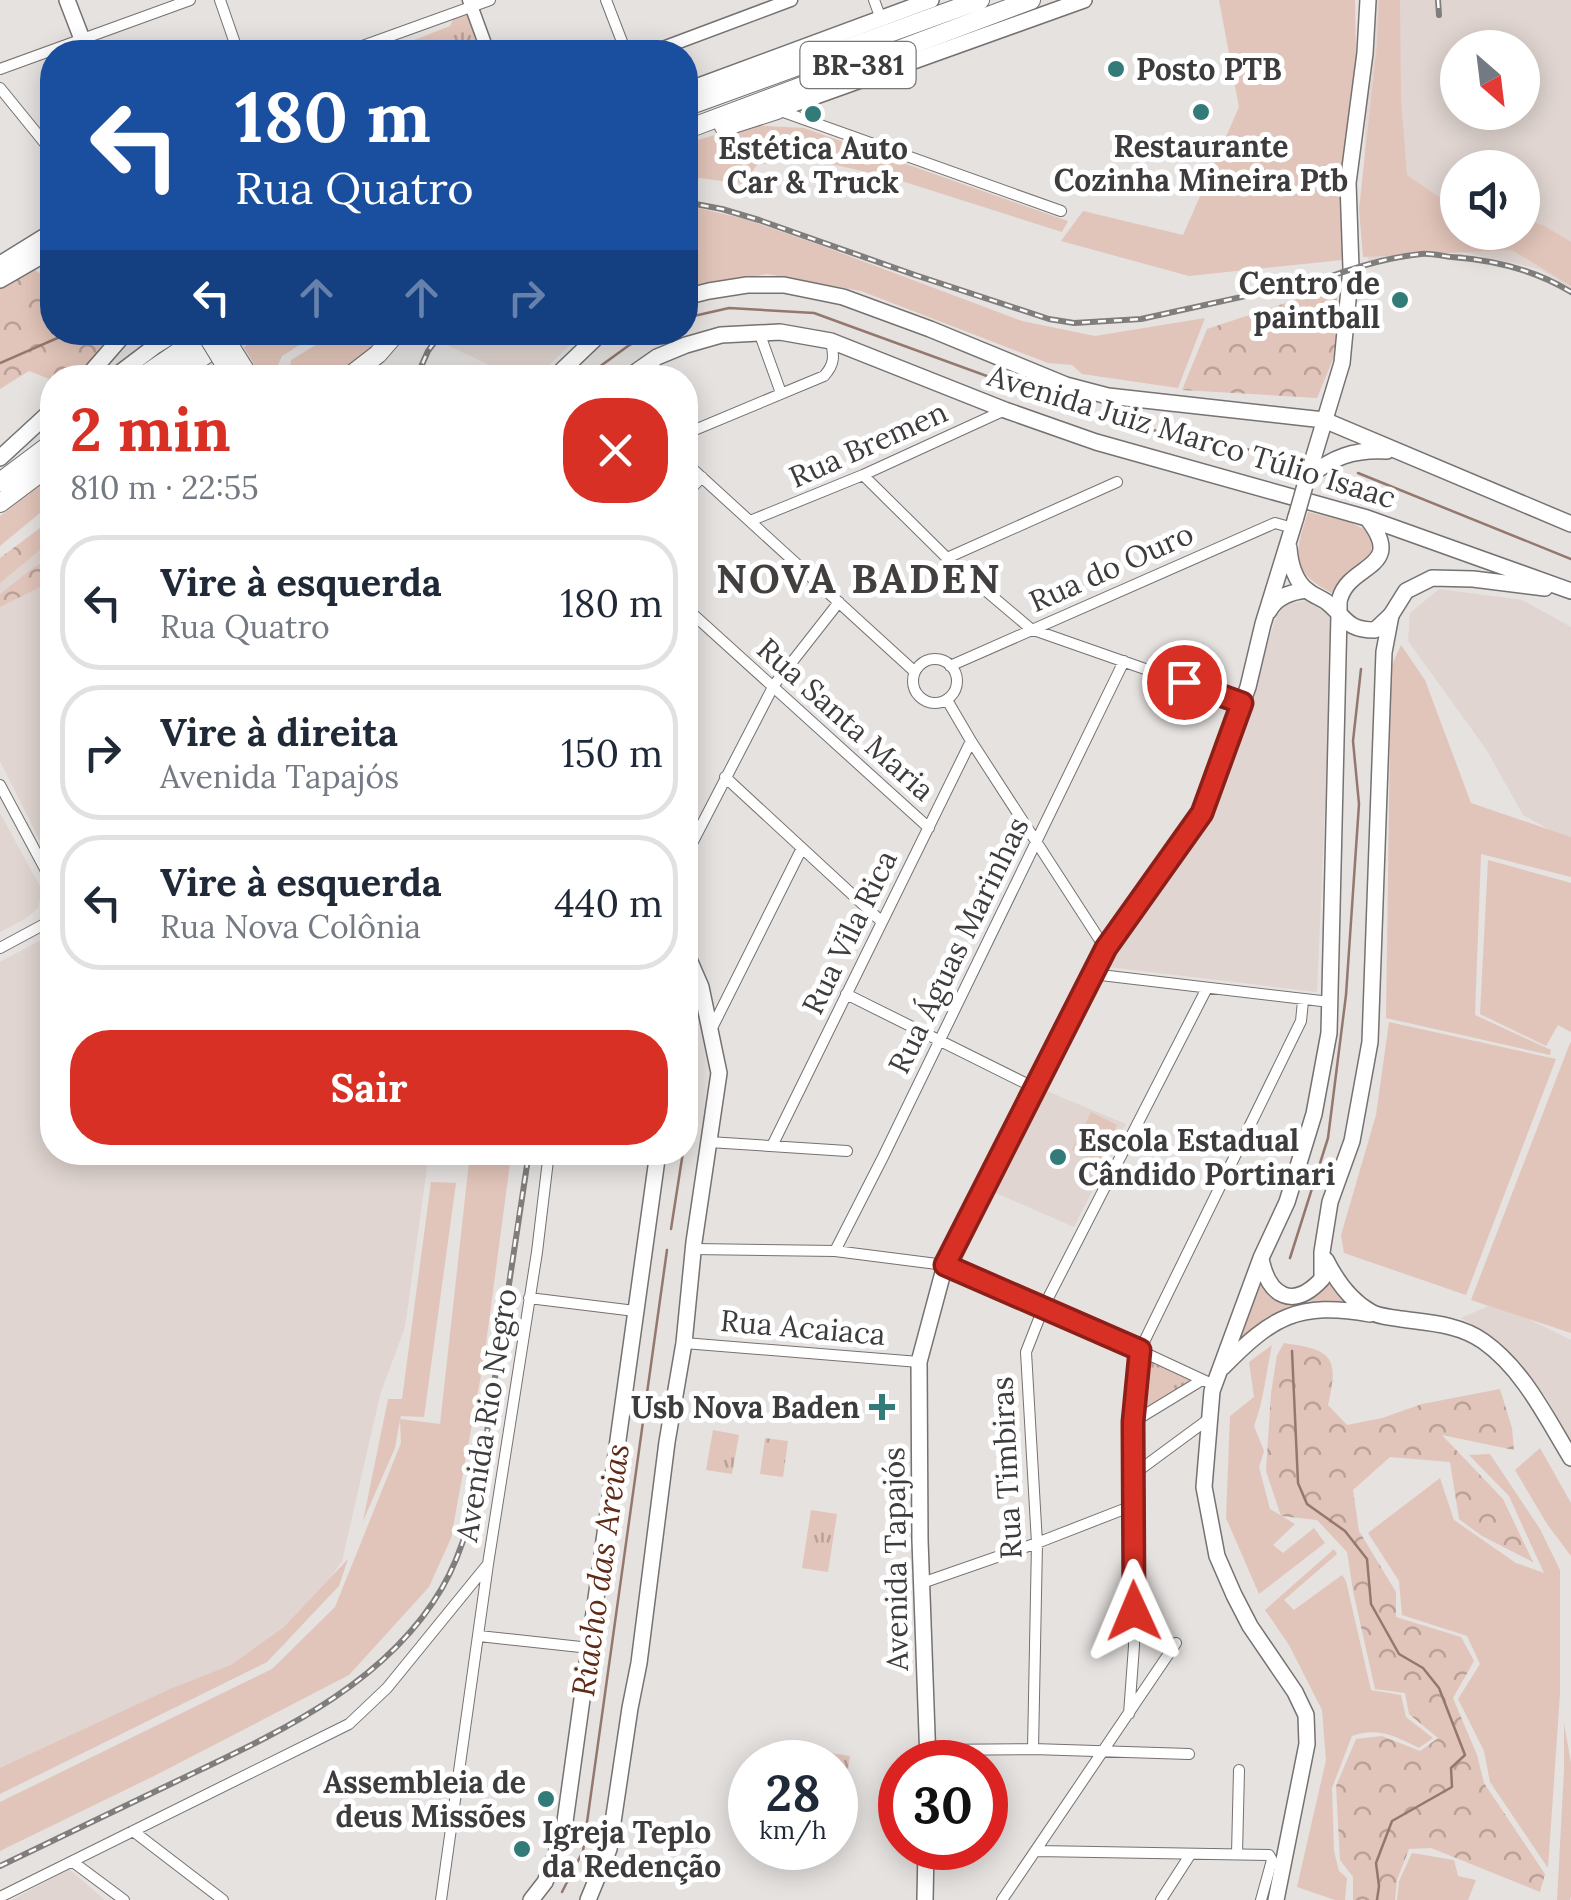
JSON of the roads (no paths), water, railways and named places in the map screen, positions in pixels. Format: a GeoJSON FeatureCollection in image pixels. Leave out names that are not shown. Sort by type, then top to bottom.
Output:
{"type":"FeatureCollection","features":[{"type":"Feature","properties":{"kind":"highway","name":"BR-381"},"geometry":{"type":"LineString","coordinates":[[698,102],[980,0]]}},
{"type":"Feature","properties":{"kind":"highway","name":"BR-381"},"geometry":{"type":"LineString","coordinates":[[698,125],[1031,0]]}},
{"type":"Feature","properties":{"kind":"highway"},"geometry":{"type":"LineString","coordinates":[[698,134],[777,110]]}},
{"type":"Feature","properties":{"kind":"highway"},"geometry":{"type":"LineString","coordinates":[[159,365],[187,345]]}},
{"type":"Feature","properties":{"kind":"highway"},"geometry":{"type":"LineString","coordinates":[[191,365],[219,345]]}},
{"type":"Feature","properties":{"kind":"highway"},"geometry":{"type":"LineString","coordinates":[[364,365],[386,345]]}},
{"type":"Feature","properties":{"kind":"highway"},"geometry":{"type":"LineString","coordinates":[[0,482],[40,453]]}},
{"type":"Feature","properties":{"kind":"highway"},"geometry":{"type":"LineString","coordinates":[[0,503],[40,473]]}},
{"type":"Feature","properties":{"kind":"main road"},"geometry":{"type":"LineString","coordinates":[[67,0],[82,40]]}},
{"type":"Feature","properties":{"kind":"main road","name":"BR-381"},"geometry":{"type":"LineString","coordinates":[[698,86],[931,0]]}},
{"type":"Feature","properties":{"kind":"main road","name":"BR-381"},"geometry":{"type":"LineString","coordinates":[[777,110],[1084,0]]}},
{"type":"Feature","properties":{"kind":"main road"},"geometry":{"type":"LineString","coordinates":[[1307,480],[1342,363],[1351,268],[1348,183],[1368,0]]}},
{"type":"Feature","properties":{"kind":"main road"},"geometry":{"type":"LineString","coordinates":[[0,264],[40,239]]}},
{"type":"Feature","properties":{"kind":"main road"},"geometry":{"type":"LineString","coordinates":[[0,280],[40,257]]}},
{"type":"Feature","properties":{"kind":"main road","name":"Avenida Juiz Marco Túlio Isaac"},"geometry":{"type":"LineString","coordinates":[[698,294],[784,285],[843,297],[1066,386],[1108,396],[1324,420],[1571,524]]}},
{"type":"Feature","properties":{"kind":"main road","name":"Avenida Juiz Marco Túlio Isaac"},"geometry":{"type":"LineString","coordinates":[[698,342],[758,332],[831,340],[1096,442],[1367,518],[1571,591]]}},
{"type":"Feature","properties":{"kind":"main road"},"geometry":{"type":"LineString","coordinates":[[97,365],[115,345]]}},
{"type":"Feature","properties":{"kind":"main road"},"geometry":{"type":"LineString","coordinates":[[130,365],[157,345]]}},
{"type":"Feature","properties":{"kind":"main road"},"geometry":{"type":"LineString","coordinates":[[568,365],[588,345]]}},
{"type":"Feature","properties":{"kind":"main road","name":"Avenida Juiz Marco Túlio Isaac"},"geometry":{"type":"LineString","coordinates":[[646,365],[686,345]]}},
{"type":"Feature","properties":{"kind":"main road"},"geometry":{"type":"LineString","coordinates":[[0,459],[40,421]]}},
{"type":"Feature","properties":{"kind":"main road"},"geometry":{"type":"LineString","coordinates":[[0,459],[40,431]]}},
{"type":"Feature","properties":{"kind":"main road"},"geometry":{"type":"LineString","coordinates":[[1307,480],[1326,462],[1346,454],[1401,452]]}},
{"type":"Feature","properties":{"kind":"main road","name":"Avenida Tapajós"},"geometry":{"type":"LineString","coordinates":[[927,1740],[919,1362],[945,1265],[1106,948],[1202,813],[1242,703],[1307,480]]}},
{"type":"Feature","properties":{"kind":"main road"},"geometry":{"type":"LineString","coordinates":[[1276,1900],[1307,1744],[1306,1715],[1234,1596],[1217,1556],[1204,1488],[1212,1379],[1286,1202],[1314,1114],[1329,1033],[1339,599],[1380,552],[1382,541],[1367,518]]}},
{"type":"Feature","properties":{"kind":"main road"},"geometry":{"type":"LineString","coordinates":[[1292,529],[1293,569],[1306,590],[1324,599],[1352,627],[1361,630],[1374,630],[1391,615],[1406,591],[1432,578],[1571,591]]}},
{"type":"Feature","properties":{"kind":"main road"},"geometry":{"type":"LineString","coordinates":[[1263,624],[1272,604],[1290,592],[1306,590]]}},
{"type":"Feature","properties":{"kind":"main road"},"geometry":{"type":"LineString","coordinates":[[1260,1258],[1265,1278],[1283,1295],[1298,1296],[1311,1291],[1322,1279],[1330,1202],[1352,1141],[1370,1042],[1384,652],[1391,615]]}},
{"type":"Feature","properties":{"kind":"main road"},"geometry":{"type":"LineString","coordinates":[[588,1900],[609,1848],[639,1662],[719,1073],[698,980]]}},
{"type":"Feature","properties":{"kind":"main road"},"geometry":{"type":"LineString","coordinates":[[531,1900],[545,1882],[563,1836],[656,1165]]}},
{"type":"Feature","properties":{"kind":"main road"},"geometry":{"type":"LineString","coordinates":[[1322,1252],[1338,1281],[1374,1314]]}},
{"type":"Feature","properties":{"kind":"main road"},"geometry":{"type":"LineString","coordinates":[[1212,1379],[1261,1330],[1284,1318],[1339,1308],[1448,1326],[1480,1339],[1511,1365],[1571,1458]]}},
{"type":"Feature","properties":{"kind":"main road"},"geometry":{"type":"LineString","coordinates":[[925,1900],[926,1870]]}},
{"type":"Feature","properties":{"kind":"street"},"geometry":{"type":"LineString","coordinates":[[98,40],[190,0]]}},
{"type":"Feature","properties":{"kind":"street"},"geometry":{"type":"LineString","coordinates":[[220,0],[234,40]]}},
{"type":"Feature","properties":{"kind":"street"},"geometry":{"type":"LineString","coordinates":[[377,40],[490,0]]}},
{"type":"Feature","properties":{"kind":"street"},"geometry":{"type":"LineString","coordinates":[[606,0],[621,40]]}},
{"type":"Feature","properties":{"kind":"street"},"geometry":{"type":"LineString","coordinates":[[684,40],[792,0]]}},
{"type":"Feature","properties":{"kind":"street"},"geometry":{"type":"LineString","coordinates":[[874,0],[881,19]]}},
{"type":"Feature","properties":{"kind":"street"},"geometry":{"type":"LineString","coordinates":[[470,4],[484,40]]}},
{"type":"Feature","properties":{"kind":"street"},"geometry":{"type":"LineString","coordinates":[[0,69],[40,58]]}},
{"type":"Feature","properties":{"kind":"street"},"geometry":{"type":"LineString","coordinates":[[0,88],[40,137]]}},
{"type":"Feature","properties":{"kind":"street"},"geometry":{"type":"LineString","coordinates":[[777,110],[1061,211]]}},
{"type":"Feature","properties":{"kind":"street"},"geometry":{"type":"LineString","coordinates":[[758,332],[781,393]]}},
{"type":"Feature","properties":{"kind":"street"},"geometry":{"type":"LineString","coordinates":[[698,428],[824,376],[832,367],[831,340]]}},
{"type":"Feature","properties":{"kind":"street","name":"Rua Bremen"},"geometry":{"type":"LineString","coordinates":[[750,521],[1005,410]]}},
{"type":"Feature","properties":{"kind":"street"},"geometry":{"type":"LineString","coordinates":[[698,473],[916,672]]}},
{"type":"Feature","properties":{"kind":"street"},"geometry":{"type":"LineString","coordinates":[[863,475],[946,558],[1031,630],[1242,703]]}},
{"type":"Feature","properties":{"kind":"street"},"geometry":{"type":"LineString","coordinates":[[698,481],[702,477]]}},
{"type":"Feature","properties":{"kind":"street"},"geometry":{"type":"LineString","coordinates":[[946,558],[1117,482]]}},
{"type":"Feature","properties":{"kind":"street","name":"Rua do Ouro"},"geometry":{"type":"LineString","coordinates":[[950,666],[1275,524],[1292,529]]}},
{"type":"Feature","properties":{"kind":"street"},"geometry":{"type":"LineString","coordinates":[[698,831],[774,685],[839,602]]}},
{"type":"Feature","properties":{"kind":"street","name":"Rua Santa Maria"},"geometry":{"type":"LineString","coordinates":[[698,618],[929,828]]}},
{"type":"Feature","properties":{"kind":"street"},"geometry":{"type":"LineString","coordinates":[[932,660],[950,666],[957,684],[952,695],[934,703],[920,698],[914,686],[920,666],[932,660]]}},
{"type":"Feature","properties":{"kind":"street","name":"Rua Águas Marinhas"},"geometry":{"type":"LineString","coordinates":[[835,1251],[1124,660]]}},
{"type":"Feature","properties":{"kind":"street"},"geometry":{"type":"LineString","coordinates":[[947,700],[1106,948]]}},
{"type":"Feature","properties":{"kind":"street","name":"Rua Vila Rica"},"geometry":{"type":"LineString","coordinates":[[772,1146],[972,741]]}},
{"type":"Feature","properties":{"kind":"street"},"geometry":{"type":"LineString","coordinates":[[725,777],[882,922]]}},
{"type":"Feature","properties":{"kind":"street"},"geometry":{"type":"LineString","coordinates":[[0,784],[40,859]]}},
{"type":"Feature","properties":{"kind":"street"},"geometry":{"type":"LineString","coordinates":[[711,1030],[802,848]]}},
{"type":"Feature","properties":{"kind":"street"},"geometry":{"type":"LineString","coordinates":[[0,948],[40,926]]}},
{"type":"Feature","properties":{"kind":"street"},"geometry":{"type":"LineString","coordinates":[[1092,974],[1330,1002]]}},
{"type":"Feature","properties":{"kind":"street","name":"Rua Timbiras"},"geometry":{"type":"LineString","coordinates":[[1033,1749],[1037,1543],[1026,1352],[1044,1306],[1207,988]]}},
{"type":"Feature","properties":{"kind":"street"},"geometry":{"type":"LineString","coordinates":[[846,994],[1034,1088]]}},
{"type":"Feature","properties":{"kind":"street"},"geometry":{"type":"LineString","coordinates":[[1129,1714],[1134,1646],[1133,1422],[1140,1350],[1296,1031],[1303,1000]]}},
{"type":"Feature","properties":{"kind":"street"},"geometry":{"type":"LineString","coordinates":[[709,1142],[847,1150]]}},
{"type":"Feature","properties":{"kind":"street","name":"Avenida Rio Negro"},"geometry":{"type":"LineString","coordinates":[[0,1897],[349,1724],[387,1688],[488,1564],[548,1165]]}},
{"type":"Feature","properties":{"kind":"street"},"geometry":{"type":"LineString","coordinates":[[693,1249],[835,1251],[945,1265],[1212,1379]]}},
{"type":"Feature","properties":{"kind":"street"},"geometry":{"type":"LineString","coordinates":[[529,1298],[635,1312]]}},
{"type":"Feature","properties":{"kind":"street","name":"Rua Acaiaca"},"geometry":{"type":"LineString","coordinates":[[684,1343],[919,1362]]}},
{"type":"Feature","properties":{"kind":"street"},"geometry":{"type":"LineString","coordinates":[[1133,1422],[1212,1379]]}},
{"type":"Feature","properties":{"kind":"street"},"geometry":{"type":"LineString","coordinates":[[1134,1474],[1210,1418]]}},
{"type":"Feature","properties":{"kind":"street"},"geometry":{"type":"LineString","coordinates":[[922,1583],[1132,1506]]}},
{"type":"Feature","properties":{"kind":"street"},"geometry":{"type":"LineString","coordinates":[[440,1900],[488,1564]]}},
{"type":"Feature","properties":{"kind":"street"},"geometry":{"type":"LineString","coordinates":[[478,1636],[590,1648]]}},
{"type":"Feature","properties":{"kind":"street"},"geometry":{"type":"LineString","coordinates":[[1002,1900],[1176,1643]]}},
{"type":"Feature","properties":{"kind":"street"},"geometry":{"type":"LineString","coordinates":[[1008,1751],[1190,1754]]}},
{"type":"Feature","properties":{"kind":"street"},"geometry":{"type":"LineString","coordinates":[[1237,1854],[1239,1770]]}},
{"type":"Feature","properties":{"kind":"street"},"geometry":{"type":"LineString","coordinates":[[133,1831],[223,1900]]}},
{"type":"Feature","properties":{"kind":"street"},"geometry":{"type":"LineString","coordinates":[[1037,1850],[1269,1855],[1272,1860],[1261,1900]]}},
{"type":"Feature","properties":{"kind":"street"},"geometry":{"type":"LineString","coordinates":[[1161,1900],[1190,1855]]}},
{"type":"Feature","properties":{"kind":"street"},"geometry":{"type":"LineString","coordinates":[[73,1862],[124,1900]]}},
{"type":"Feature","properties":{"kind":"waterway","name":"Riacho das Areias"},"geometry":{"type":"LineString","coordinates":[[698,315],[729,308],[814,313],[1036,394]]}},
{"type":"Feature","properties":{"kind":"waterway"},"geometry":{"type":"LineString","coordinates":[[0,363],[41,345]]}},
{"type":"Feature","properties":{"kind":"waterway","name":"Riacho das Areias"},"geometry":{"type":"LineString","coordinates":[[602,365],[630,345]]}},
{"type":"Feature","properties":{"kind":"waterway","name":"Riacho das Areias"},"geometry":{"type":"LineString","coordinates":[[1055,403],[1083,416],[1286,457]]}},
{"type":"Feature","properties":{"kind":"waterway","name":"Riacho das Areias"},"geometry":{"type":"LineString","coordinates":[[1358,473],[1571,559]]}},
{"type":"Feature","properties":{"kind":"waterway"},"geometry":{"type":"LineString","coordinates":[[1290,1258],[1328,1138],[1346,995],[1359,804],[1353,741],[1361,669]]}},
{"type":"Feature","properties":{"kind":"waterway","name":"Riacho das Areias"},"geometry":{"type":"LineString","coordinates":[[671,1229],[681,1165]]}},
{"type":"Feature","properties":{"kind":"waterway","name":"Riacho das Areias"},"geometry":{"type":"LineString","coordinates":[[562,1892],[583,1851],[667,1250]]}},
{"type":"Feature","properties":{"kind":"waterway"},"geometry":{"type":"LineString","coordinates":[[1292,1351],[1298,1483],[1307,1504],[1345,1531],[1367,1559],[1371,1604],[1399,1654],[1423,1668],[1439,1688],[1465,1755],[1451,1768],[1452,1787],[1392,1821],[1376,1863],[1377,1900]]}},
{"type":"Feature","properties":{"kind":"railway"},"geometry":{"type":"LineString","coordinates":[[1438,0],[1439,15]]}},
{"type":"Feature","properties":{"kind":"railway"},"geometry":{"type":"LineString","coordinates":[[698,204],[759,220],[1049,319],[1074,323],[1141,319],[1421,254],[1514,267],[1571,292]]}},
{"type":"Feature","properties":{"kind":"railway"},"geometry":{"type":"LineString","coordinates":[[422,365],[432,345]]}},
{"type":"Feature","properties":{"kind":"railway"},"geometry":{"type":"LineString","coordinates":[[0,1866],[289,1725],[359,1680],[418,1623],[454,1564],[472,1513],[527,1165]]}},
{"type":"Feature","properties":{"kind":"place","name":"Posto PTB"},"geometry":{"type":"Point","coordinates":[1116,69]}},
{"type":"Feature","properties":{"kind":"place","name":"Restaurante Cozinha Mineira Ptb"},"geometry":{"type":"Point","coordinates":[1201,112]}},
{"type":"Feature","properties":{"kind":"place","name":"Estética Auto Car & Truck"},"geometry":{"type":"Point","coordinates":[813,114]}},
{"type":"Feature","properties":{"kind":"place","name":"Centro de paintball"},"geometry":{"type":"Point","coordinates":[1400,300]}},
{"type":"Feature","properties":{"kind":"place","name":"Escola Estadual Cândido Portinari"},"geometry":{"type":"Point","coordinates":[1058,1157]}},
{"type":"Feature","properties":{"kind":"place","name":"Usb Nova Baden"},"geometry":{"type":"Point","coordinates":[882,1407]}},
{"type":"Feature","properties":{"kind":"place","name":"Assembleia de deus Missões"},"geometry":{"type":"Point","coordinates":[546,1799]}},
{"type":"Feature","properties":{"kind":"place","name":"Igreja Teplo da Redenção"},"geometry":{"type":"Point","coordinates":[522,1849]}},
{"type":"Feature","properties":{"kind":"district","name":"NOVA BADEN"},"geometry":{"type":"Point","coordinates":[859,578]}}]}
